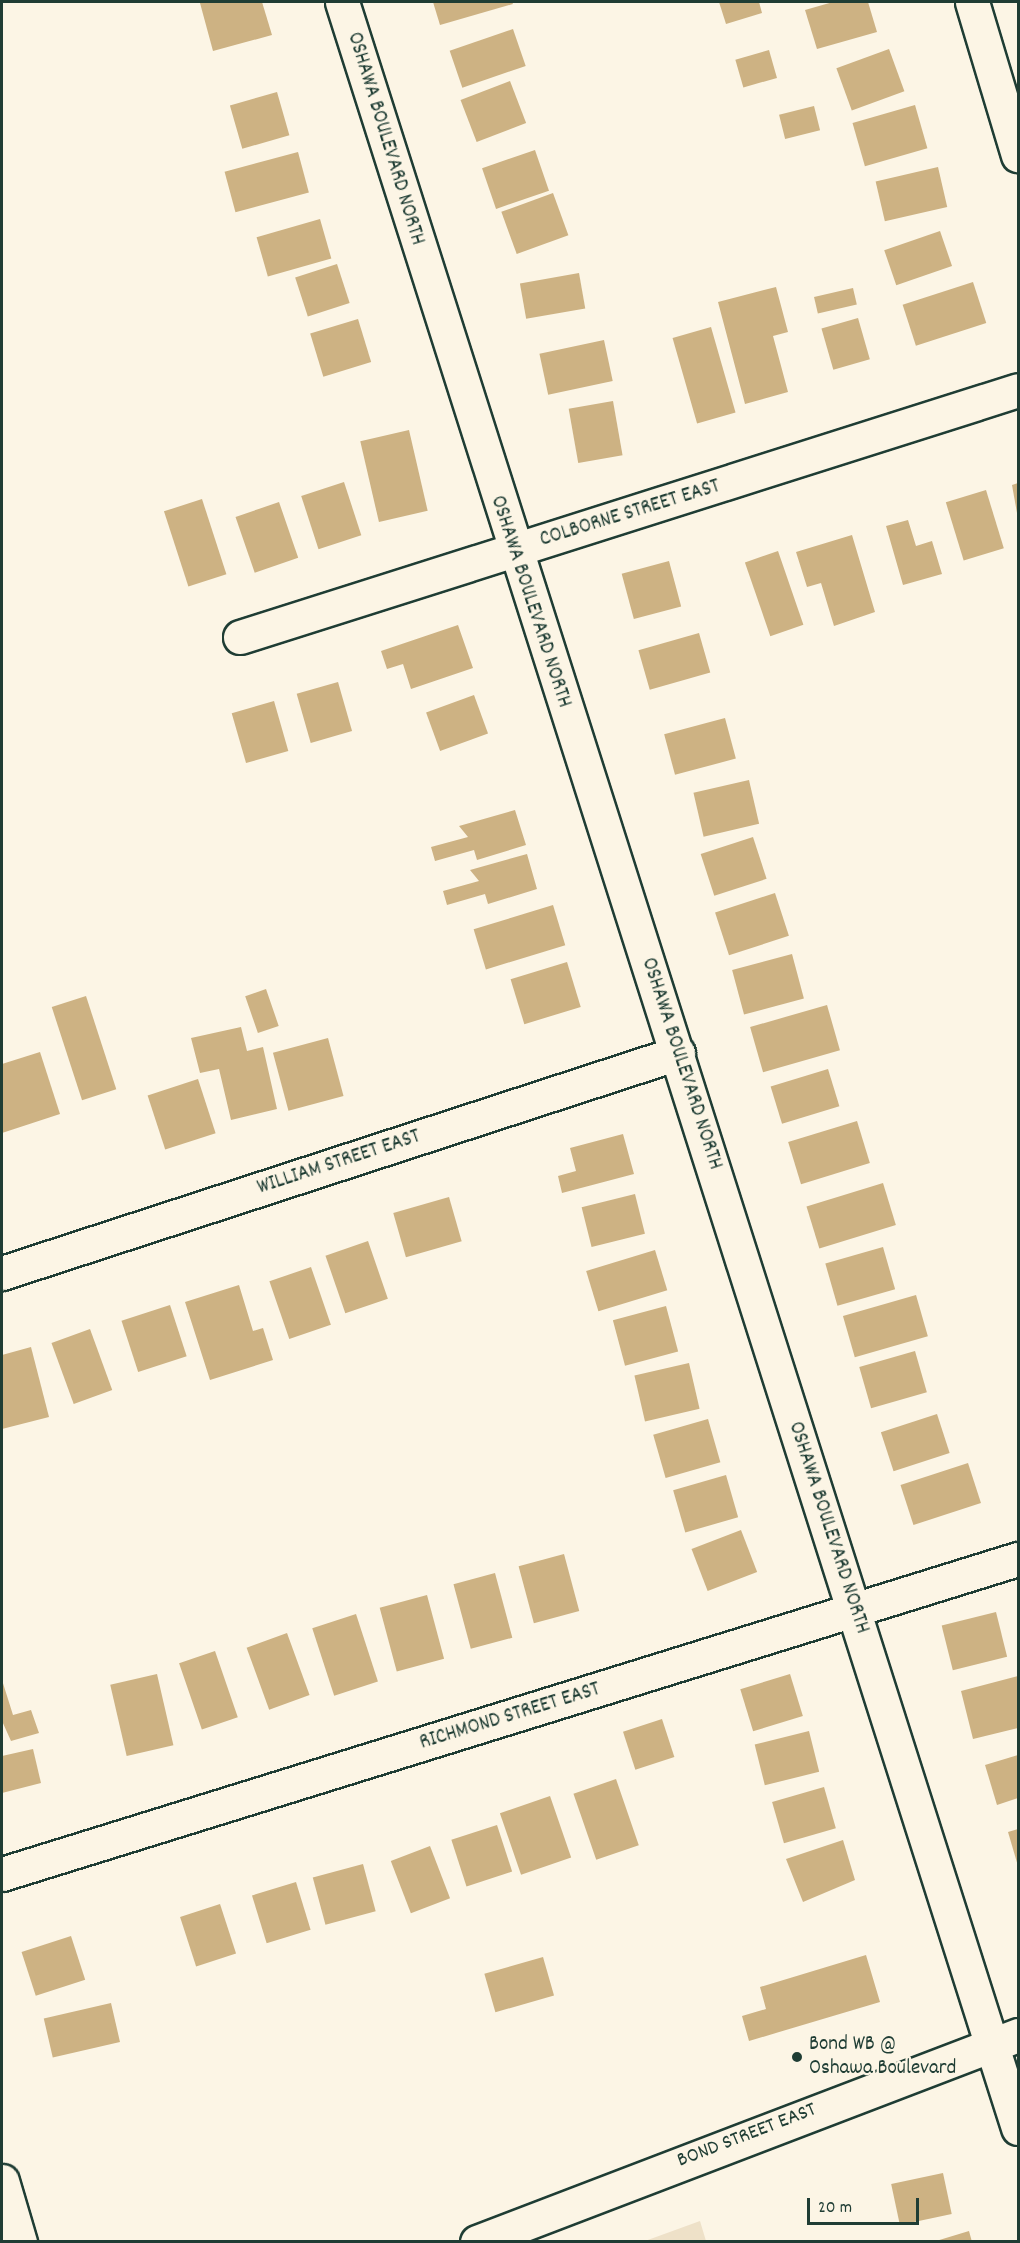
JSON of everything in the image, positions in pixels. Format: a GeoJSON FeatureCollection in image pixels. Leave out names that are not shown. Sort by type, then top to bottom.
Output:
{"type":"FeatureCollection","features":[{"type":"Feature","properties":{"kind":"street","name":"OSHAWA BOULEVARD NORTH"},"geometry":{"type":"LineString","coordinates":[[342,2],[513,549],[678,1053],[853,1610],[1006,2040],[1018,2128]]}},
{"type":"Feature","properties":{"kind":"street"},"geometry":{"type":"LineString","coordinates":[[972,2],[1018,155]]}},
{"type":"Feature","properties":{"kind":"street","name":"COLBORNE STREET EAST"},"geometry":{"type":"LineString","coordinates":[[240,637],[1018,390]]}},
{"type":"Feature","properties":{"kind":"street","name":"WILLIAM STREET EAST"},"geometry":{"type":"LineString","coordinates":[[2,1273],[678,1053]]}},
{"type":"Feature","properties":{"kind":"street","name":"RICHMOND STREET EAST"},"geometry":{"type":"LineString","coordinates":[[2,1874],[1018,1559]]}},
{"type":"Feature","properties":{"kind":"street","name":"BOND STREET EAST"},"geometry":{"type":"LineString","coordinates":[[477,2241],[1006,2040]]}},
{"type":"Feature","properties":{"kind":"street"},"geometry":{"type":"LineString","coordinates":[[2,2181],[20,2241]]}},
{"type":"Feature","properties":{"kind":"shaded area"},"geometry":{"type":"Polygon","coordinates":[[[700,2221],[706,2241],[645,2241],[700,2221]]]}},
{"type":"Feature","properties":{"kind":"building"},"geometry":{"type":"Polygon","coordinates":[[[262,2],[272,35],[213,51],[200,3],[262,2]]]}},
{"type":"Feature","properties":{"kind":"building"},"geometry":{"type":"Polygon","coordinates":[[[433,2],[512,2],[513,4],[440,25],[433,2]]]}},
{"type":"Feature","properties":{"kind":"building"},"geometry":{"type":"Polygon","coordinates":[[[719,2],[759,2],[762,13],[726,24],[719,2]]]}},
{"type":"Feature","properties":{"kind":"building"},"geometry":{"type":"Polygon","coordinates":[[[833,2],[868,2],[877,32],[817,49],[805,10],[833,2]]]}},
{"type":"Feature","properties":{"kind":"building"},"geometry":{"type":"Polygon","coordinates":[[[513,29],[526,66],[462,88],[450,51],[513,29]]]}},
{"type":"Feature","properties":{"kind":"building"},"geometry":{"type":"Polygon","coordinates":[[[889,49],[904,91],[852,110],[836,68],[889,49]]]}},
{"type":"Feature","properties":{"kind":"building"},"geometry":{"type":"Polygon","coordinates":[[[769,50],[777,78],[743,88],[735,60],[769,50]]]}},
{"type":"Feature","properties":{"kind":"building"},"geometry":{"type":"Polygon","coordinates":[[[510,81],[526,123],[477,142],[461,100],[510,81]]]}},
{"type":"Feature","properties":{"kind":"building"},"geometry":{"type":"Polygon","coordinates":[[[277,92],[289,135],[242,149],[230,106],[277,92]]]}},
{"type":"Feature","properties":{"kind":"building"},"geometry":{"type":"Polygon","coordinates":[[[915,105],[927,148],[865,166],[853,123],[915,105]]]}},
{"type":"Feature","properties":{"kind":"building"},"geometry":{"type":"Polygon","coordinates":[[[814,106],[820,130],[785,139],[779,115],[814,106]]]}},
{"type":"Feature","properties":{"kind":"building"},"geometry":{"type":"Polygon","coordinates":[[[535,150],[549,191],[496,209],[482,168],[535,150]]]}},
{"type":"Feature","properties":{"kind":"building"},"geometry":{"type":"Polygon","coordinates":[[[298,152],[309,193],[235,212],[225,172],[298,152]]]}},
{"type":"Feature","properties":{"kind":"building"},"geometry":{"type":"Polygon","coordinates":[[[938,167],[947,207],[885,221],[876,181],[938,167]]]}},
{"type":"Feature","properties":{"kind":"building"},"geometry":{"type":"Polygon","coordinates":[[[553,193],[568,235],[517,254],[501,212],[553,193]]]}},
{"type":"Feature","properties":{"kind":"building"},"geometry":{"type":"Polygon","coordinates":[[[320,219],[331,258],[268,277],[257,237],[320,219]]]}},
{"type":"Feature","properties":{"kind":"building"},"geometry":{"type":"Polygon","coordinates":[[[940,231],[952,266],[896,285],[884,250],[940,231]]]}},
{"type":"Feature","properties":{"kind":"building"},"geometry":{"type":"Polygon","coordinates":[[[337,264],[350,303],[308,317],[295,278],[337,264]]]}},
{"type":"Feature","properties":{"kind":"building"},"geometry":{"type":"Polygon","coordinates":[[[579,273],[585,308],[526,319],[520,283],[579,273]]]}},
{"type":"Feature","properties":{"kind":"building"},"geometry":{"type":"Polygon","coordinates":[[[973,282],[986,323],[916,346],[903,305],[973,282]]]}},
{"type":"Feature","properties":{"kind":"building"},"geometry":{"type":"Polygon","coordinates":[[[776,287],[788,332],[773,336],[788,392],[745,404],[718,302],[776,287]]]}},
{"type":"Feature","properties":{"kind":"building"},"geometry":{"type":"Polygon","coordinates":[[[853,288],[857,305],[818,314],[814,297],[853,288]]]}},
{"type":"Feature","properties":{"kind":"building"},"geometry":{"type":"Polygon","coordinates":[[[858,318],[870,359],[833,370],[821,328],[858,318]]]}},
{"type":"Feature","properties":{"kind":"building"},"geometry":{"type":"Polygon","coordinates":[[[358,319],[371,362],[323,377],[310,334],[358,319]]]}},
{"type":"Feature","properties":{"kind":"building"},"geometry":{"type":"Polygon","coordinates":[[[711,327],[736,413],[697,424],[673,338],[711,327]]]}},
{"type":"Feature","properties":{"kind":"building"},"geometry":{"type":"Polygon","coordinates":[[[604,340],[613,381],[548,395],[539,354],[604,340]]]}},
{"type":"Feature","properties":{"kind":"building"},"geometry":{"type":"Polygon","coordinates":[[[613,401],[623,455],[578,463],[569,409],[613,401]]]}},
{"type":"Feature","properties":{"kind":"building"},"geometry":{"type":"Polygon","coordinates":[[[409,430],[428,511],[379,522],[360,441],[409,430]]]}},
{"type":"Feature","properties":{"kind":"building"},"geometry":{"type":"Polygon","coordinates":[[[344,482],[361,535],[319,549],[301,496],[344,482]]]}},
{"type":"Feature","properties":{"kind":"building"},"geometry":{"type":"Polygon","coordinates":[[[1018,483],[1018,513],[1017,513],[1012,485],[1018,483]]]}},
{"type":"Feature","properties":{"kind":"building"},"geometry":{"type":"Polygon","coordinates":[[[986,490],[1004,548],[964,561],[946,502],[986,490]]]}},
{"type":"Feature","properties":{"kind":"building"},"geometry":{"type":"Polygon","coordinates":[[[202,499],[226,574],[188,586],[164,511],[202,499]]]}},
{"type":"Feature","properties":{"kind":"building"},"geometry":{"type":"Polygon","coordinates":[[[279,502],[298,558],[255,573],[236,517],[279,502]]]}},
{"type":"Feature","properties":{"kind":"building"},"geometry":{"type":"Polygon","coordinates":[[[908,520],[916,546],[932,541],[942,574],[903,585],[886,526],[908,520]]]}},
{"type":"Feature","properties":{"kind":"building"},"geometry":{"type":"Polygon","coordinates":[[[852,535],[875,612],[834,626],[821,583],[807,587],[796,552],[852,535]]]}},
{"type":"Feature","properties":{"kind":"building"},"geometry":{"type":"Polygon","coordinates":[[[778,551],[803,625],[770,636],[745,562],[778,551]]]}},
{"type":"Feature","properties":{"kind":"building"},"geometry":{"type":"Polygon","coordinates":[[[669,561],[681,606],[634,619],[622,574],[669,561]]]}},
{"type":"Feature","properties":{"kind":"building"},"geometry":{"type":"Polygon","coordinates":[[[458,625],[473,668],[411,689],[403,664],[387,669],[381,651],[458,625]]]}},
{"type":"Feature","properties":{"kind":"building"},"geometry":{"type":"Polygon","coordinates":[[[699,633],[710,672],[650,690],[638,650],[699,633]]]}},
{"type":"Feature","properties":{"kind":"building"},"geometry":{"type":"Polygon","coordinates":[[[338,682],[352,731],[311,743],[297,694],[338,682]]]}},
{"type":"Feature","properties":{"kind":"building"},"geometry":{"type":"Polygon","coordinates":[[[474,695],[488,734],[440,751],[426,712],[474,695]]]}},
{"type":"Feature","properties":{"kind":"building"},"geometry":{"type":"Polygon","coordinates":[[[274,701],[288,751],[246,763],[232,713],[274,701]]]}},
{"type":"Feature","properties":{"kind":"building"},"geometry":{"type":"Polygon","coordinates":[[[725,718],[736,759],[675,775],[664,734],[725,718]]]}},
{"type":"Feature","properties":{"kind":"building"},"geometry":{"type":"Polygon","coordinates":[[[749,780],[759,824],[704,837],[693,793],[749,780]]]}},
{"type":"Feature","properties":{"kind":"building"},"geometry":{"type":"Polygon","coordinates":[[[515,810],[526,845],[477,860],[474,850],[435,861],[431,847],[468,837],[459,826],[515,810]]]}},
{"type":"Feature","properties":{"kind":"building"},"geometry":{"type":"Polygon","coordinates":[[[753,837],[767,879],[714,896],[701,854],[753,837]]]}},
{"type":"Feature","properties":{"kind":"building"},"geometry":{"type":"Polygon","coordinates":[[[527,854],[537,889],[488,904],[485,894],[447,905],[443,891],[479,881],[470,870],[527,854]]]}},
{"type":"Feature","properties":{"kind":"building"},"geometry":{"type":"Polygon","coordinates":[[[775,893],[789,936],[729,955],[715,912],[775,893]]]}},
{"type":"Feature","properties":{"kind":"building"},"geometry":{"type":"Polygon","coordinates":[[[553,905],[565,945],[486,969],[474,929],[553,905]]]}},
{"type":"Feature","properties":{"kind":"building"},"geometry":{"type":"Polygon","coordinates":[[[792,954],[804,998],[744,1014],[732,970],[792,954]]]}},
{"type":"Feature","properties":{"kind":"building"},"geometry":{"type":"Polygon","coordinates":[[[567,962],[581,1007],[524,1024],[511,979],[567,962]]]}},
{"type":"Feature","properties":{"kind":"building"},"geometry":{"type":"Polygon","coordinates":[[[266,989],[279,1026],[258,1033],[245,996],[266,989]]]}},
{"type":"Feature","properties":{"kind":"building"},"geometry":{"type":"Polygon","coordinates":[[[86,996],[116,1089],[82,1100],[52,1007],[86,996]]]}},
{"type":"Feature","properties":{"kind":"building"},"geometry":{"type":"Polygon","coordinates":[[[827,1005],[840,1050],[763,1072],[750,1027],[827,1005]]]}},
{"type":"Feature","properties":{"kind":"building"},"geometry":{"type":"Polygon","coordinates":[[[241,1027],[247,1051],[263,1047],[277,1109],[231,1120],[219,1069],[200,1073],[191,1038],[241,1027]]]}},
{"type":"Feature","properties":{"kind":"building"},"geometry":{"type":"Polygon","coordinates":[[[328,1038],[344,1096],[288,1111],[273,1053],[328,1038]]]}},
{"type":"Feature","properties":{"kind":"building"},"geometry":{"type":"Polygon","coordinates":[[[40,1052],[60,1114],[2,1133],[2,1064],[40,1052]]]}},
{"type":"Feature","properties":{"kind":"building"},"geometry":{"type":"Polygon","coordinates":[[[828,1069],[839,1106],[782,1124],[771,1087],[828,1069]]]}},
{"type":"Feature","properties":{"kind":"building"},"geometry":{"type":"Polygon","coordinates":[[[198,1079],[216,1133],[165,1150],[148,1095],[198,1079]]]}},
{"type":"Feature","properties":{"kind":"building"},"geometry":{"type":"Polygon","coordinates":[[[857,1121],[870,1163],[801,1184],[788,1142],[857,1121]]]}},
{"type":"Feature","properties":{"kind":"building"},"geometry":{"type":"Polygon","coordinates":[[[623,1134],[634,1174],[562,1193],[558,1176],[576,1171],[570,1148],[623,1134]]]}},
{"type":"Feature","properties":{"kind":"building"},"geometry":{"type":"Polygon","coordinates":[[[883,1183],[896,1225],[819,1248],[806,1206],[883,1183]]]}},
{"type":"Feature","properties":{"kind":"building"},"geometry":{"type":"Polygon","coordinates":[[[635,1194],[645,1234],[592,1247],[582,1207],[635,1194]]]}},
{"type":"Feature","properties":{"kind":"building"},"geometry":{"type":"Polygon","coordinates":[[[449,1197],[462,1241],[406,1257],[393,1213],[449,1197]]]}},
{"type":"Feature","properties":{"kind":"building"},"geometry":{"type":"Polygon","coordinates":[[[368,1241],[388,1299],[345,1313],[325,1256],[368,1241]]]}},
{"type":"Feature","properties":{"kind":"building"},"geometry":{"type":"Polygon","coordinates":[[[883,1247],[895,1289],[837,1306],[825,1264],[883,1247]]]}},
{"type":"Feature","properties":{"kind":"building"},"geometry":{"type":"Polygon","coordinates":[[[655,1250],[667,1290],[598,1311],[586,1271],[655,1250]]]}},
{"type":"Feature","properties":{"kind":"building"},"geometry":{"type":"Polygon","coordinates":[[[311,1267],[331,1325],[289,1339],[269,1281],[311,1267]]]}},
{"type":"Feature","properties":{"kind":"building"},"geometry":{"type":"Polygon","coordinates":[[[239,1285],[253,1331],[263,1328],[273,1360],[210,1380],[185,1302],[239,1285]]]}},
{"type":"Feature","properties":{"kind":"building"},"geometry":{"type":"Polygon","coordinates":[[[916,1295],[928,1336],[855,1357],[843,1316],[916,1295]]]}},
{"type":"Feature","properties":{"kind":"building"},"geometry":{"type":"Polygon","coordinates":[[[170,1305],[187,1356],[138,1372],[121,1321],[170,1305]]]}},
{"type":"Feature","properties":{"kind":"building"},"geometry":{"type":"Polygon","coordinates":[[[666,1306],[678,1351],[625,1366],[613,1320],[666,1306]]]}},
{"type":"Feature","properties":{"kind":"building"},"geometry":{"type":"Polygon","coordinates":[[[90,1329],[112,1390],[74,1404],[51,1343],[90,1329]]]}},
{"type":"Feature","properties":{"kind":"building"},"geometry":{"type":"Polygon","coordinates":[[[31,1347],[49,1417],[2,1429],[2,1355],[31,1347]]]}},
{"type":"Feature","properties":{"kind":"building"},"geometry":{"type":"Polygon","coordinates":[[[915,1351],[927,1392],[871,1408],[859,1367],[915,1351]]]}},
{"type":"Feature","properties":{"kind":"building"},"geometry":{"type":"Polygon","coordinates":[[[689,1363],[700,1409],[645,1421],[634,1376],[689,1363]]]}},
{"type":"Feature","properties":{"kind":"building"},"geometry":{"type":"Polygon","coordinates":[[[937,1414],[950,1453],[894,1471],[881,1432],[937,1414]]]}},
{"type":"Feature","properties":{"kind":"building"},"geometry":{"type":"Polygon","coordinates":[[[708,1419],[720,1462],[666,1478],[653,1435],[708,1419]]]}},
{"type":"Feature","properties":{"kind":"building"},"geometry":{"type":"Polygon","coordinates":[[[968,1463],[981,1503],[913,1525],[900,1485],[968,1463]]]}},
{"type":"Feature","properties":{"kind":"building"},"geometry":{"type":"Polygon","coordinates":[[[726,1475],[738,1517],[685,1532],[673,1490],[726,1475]]]}},
{"type":"Feature","properties":{"kind":"building"},"geometry":{"type":"Polygon","coordinates":[[[741,1530],[757,1572],[708,1591],[692,1549],[741,1530]]]}},
{"type":"Feature","properties":{"kind":"building"},"geometry":{"type":"Polygon","coordinates":[[[564,1554],[579,1611],[534,1623],[519,1566],[564,1554]]]}},
{"type":"Feature","properties":{"kind":"building"},"geometry":{"type":"Polygon","coordinates":[[[495,1573],[512,1638],[471,1649],[453,1584],[495,1573]]]}},
{"type":"Feature","properties":{"kind":"building"},"geometry":{"type":"Polygon","coordinates":[[[427,1595],[444,1659],[397,1671],[380,1608],[427,1595]]]}},
{"type":"Feature","properties":{"kind":"building"},"geometry":{"type":"Polygon","coordinates":[[[996,1612],[1007,1657],[953,1670],[942,1626],[996,1612]]]}},
{"type":"Feature","properties":{"kind":"building"},"geometry":{"type":"Polygon","coordinates":[[[356,1614],[378,1682],[334,1696],[312,1628],[356,1614]]]}},
{"type":"Feature","properties":{"kind":"building"},"geometry":{"type":"Polygon","coordinates":[[[287,1633],[310,1695],[269,1710],[247,1648],[287,1633]]]}},
{"type":"Feature","properties":{"kind":"building"},"geometry":{"type":"Polygon","coordinates":[[[215,1651],[238,1717],[202,1730],[179,1663],[215,1651]]]}},
{"type":"Feature","properties":{"kind":"building"},"geometry":{"type":"Polygon","coordinates":[[[157,1674],[173,1745],[127,1756],[110,1685],[157,1674]]]}},
{"type":"Feature","properties":{"kind":"building"},"geometry":{"type":"Polygon","coordinates":[[[790,1674],[803,1716],[753,1731],[740,1689],[790,1674]]]}},
{"type":"Feature","properties":{"kind":"building"},"geometry":{"type":"Polygon","coordinates":[[[1018,1676],[1018,1728],[973,1739],[961,1691],[1018,1676]]]}},
{"type":"Feature","properties":{"kind":"building"},"geometry":{"type":"Polygon","coordinates":[[[2,1680],[13,1715],[31,1710],[39,1733],[11,1741],[2,1721],[2,1680]]]}},
{"type":"Feature","properties":{"kind":"building"},"geometry":{"type":"Polygon","coordinates":[[[662,1719],[674,1757],[635,1770],[623,1732],[662,1719]]]}},
{"type":"Feature","properties":{"kind":"building"},"geometry":{"type":"Polygon","coordinates":[[[809,1731],[819,1772],[765,1785],[755,1745],[809,1731]]]}},
{"type":"Feature","properties":{"kind":"building"},"geometry":{"type":"Polygon","coordinates":[[[33,1749],[41,1783],[2,1793],[2,1756],[33,1749]]]}},
{"type":"Feature","properties":{"kind":"building"},"geometry":{"type":"Polygon","coordinates":[[[1018,1755],[1018,1798],[997,1805],[985,1765],[1018,1755]]]}},
{"type":"Feature","properties":{"kind":"building"},"geometry":{"type":"Polygon","coordinates":[[[616,1779],[639,1845],[596,1860],[573,1794],[616,1779]]]}},
{"type":"Feature","properties":{"kind":"building"},"geometry":{"type":"Polygon","coordinates":[[[824,1787],[836,1828],[784,1843],[772,1802],[824,1787]]]}},
{"type":"Feature","properties":{"kind":"building"},"geometry":{"type":"Polygon","coordinates":[[[550,1796],[571,1857],[521,1875],[500,1813],[550,1796]]]}},
{"type":"Feature","properties":{"kind":"building"},"geometry":{"type":"Polygon","coordinates":[[[497,1825],[512,1872],[466,1886],[451,1840],[497,1825]]]}},
{"type":"Feature","properties":{"kind":"building"},"geometry":{"type":"Polygon","coordinates":[[[1018,1829],[1018,1866],[1008,1832],[1018,1829]]]}},
{"type":"Feature","properties":{"kind":"building"},"geometry":{"type":"Polygon","coordinates":[[[843,1840],[855,1880],[803,1902],[786,1859],[843,1840]]]}},
{"type":"Feature","properties":{"kind":"building"},"geometry":{"type":"Polygon","coordinates":[[[430,1846],[450,1898],[411,1913],[391,1861],[430,1846]]]}},
{"type":"Feature","properties":{"kind":"building"},"geometry":{"type":"Polygon","coordinates":[[[363,1864],[376,1911],[325,1925],[313,1877],[363,1864]]]}},
{"type":"Feature","properties":{"kind":"building"},"geometry":{"type":"Polygon","coordinates":[[[296,1882],[311,1930],[267,1943],[252,1895],[296,1882]]]}},
{"type":"Feature","properties":{"kind":"building"},"geometry":{"type":"Polygon","coordinates":[[[220,1904],[236,1953],[196,1966],[180,1917],[220,1904]]]}},
{"type":"Feature","properties":{"kind":"building"},"geometry":{"type":"Polygon","coordinates":[[[71,1936],[85,1980],[36,1996],[22,1952],[71,1936]]]}},
{"type":"Feature","properties":{"kind":"building"},"geometry":{"type":"Polygon","coordinates":[[[866,1955],[880,2002],[749,2041],[742,2016],[766,2009],[760,1987],[866,1955]]]}},
{"type":"Feature","properties":{"kind":"building"},"geometry":{"type":"Polygon","coordinates":[[[543,1957],[554,1995],[495,2012],[484,1974],[543,1957]]]}},
{"type":"Feature","properties":{"kind":"building"},"geometry":{"type":"Polygon","coordinates":[[[111,2003],[120,2042],[53,2057],[44,2019],[111,2003]]]}},
{"type":"Feature","properties":{"kind":"building"},"geometry":{"type":"Polygon","coordinates":[[[943,2173],[952,2214],[900,2225],[891,2184],[943,2173]]]}},
{"type":"Feature","properties":{"kind":"building"},"geometry":{"type":"Polygon","coordinates":[[[969,2231],[972,2242],[936,2242],[936,2241],[969,2231]]]}},
{"type":"Feature","properties":{"kind":"place","name":"Bond WB @ Oshawa Boulevard"},"geometry":{"type":"Point","coordinates":[797,2057]}}]}
